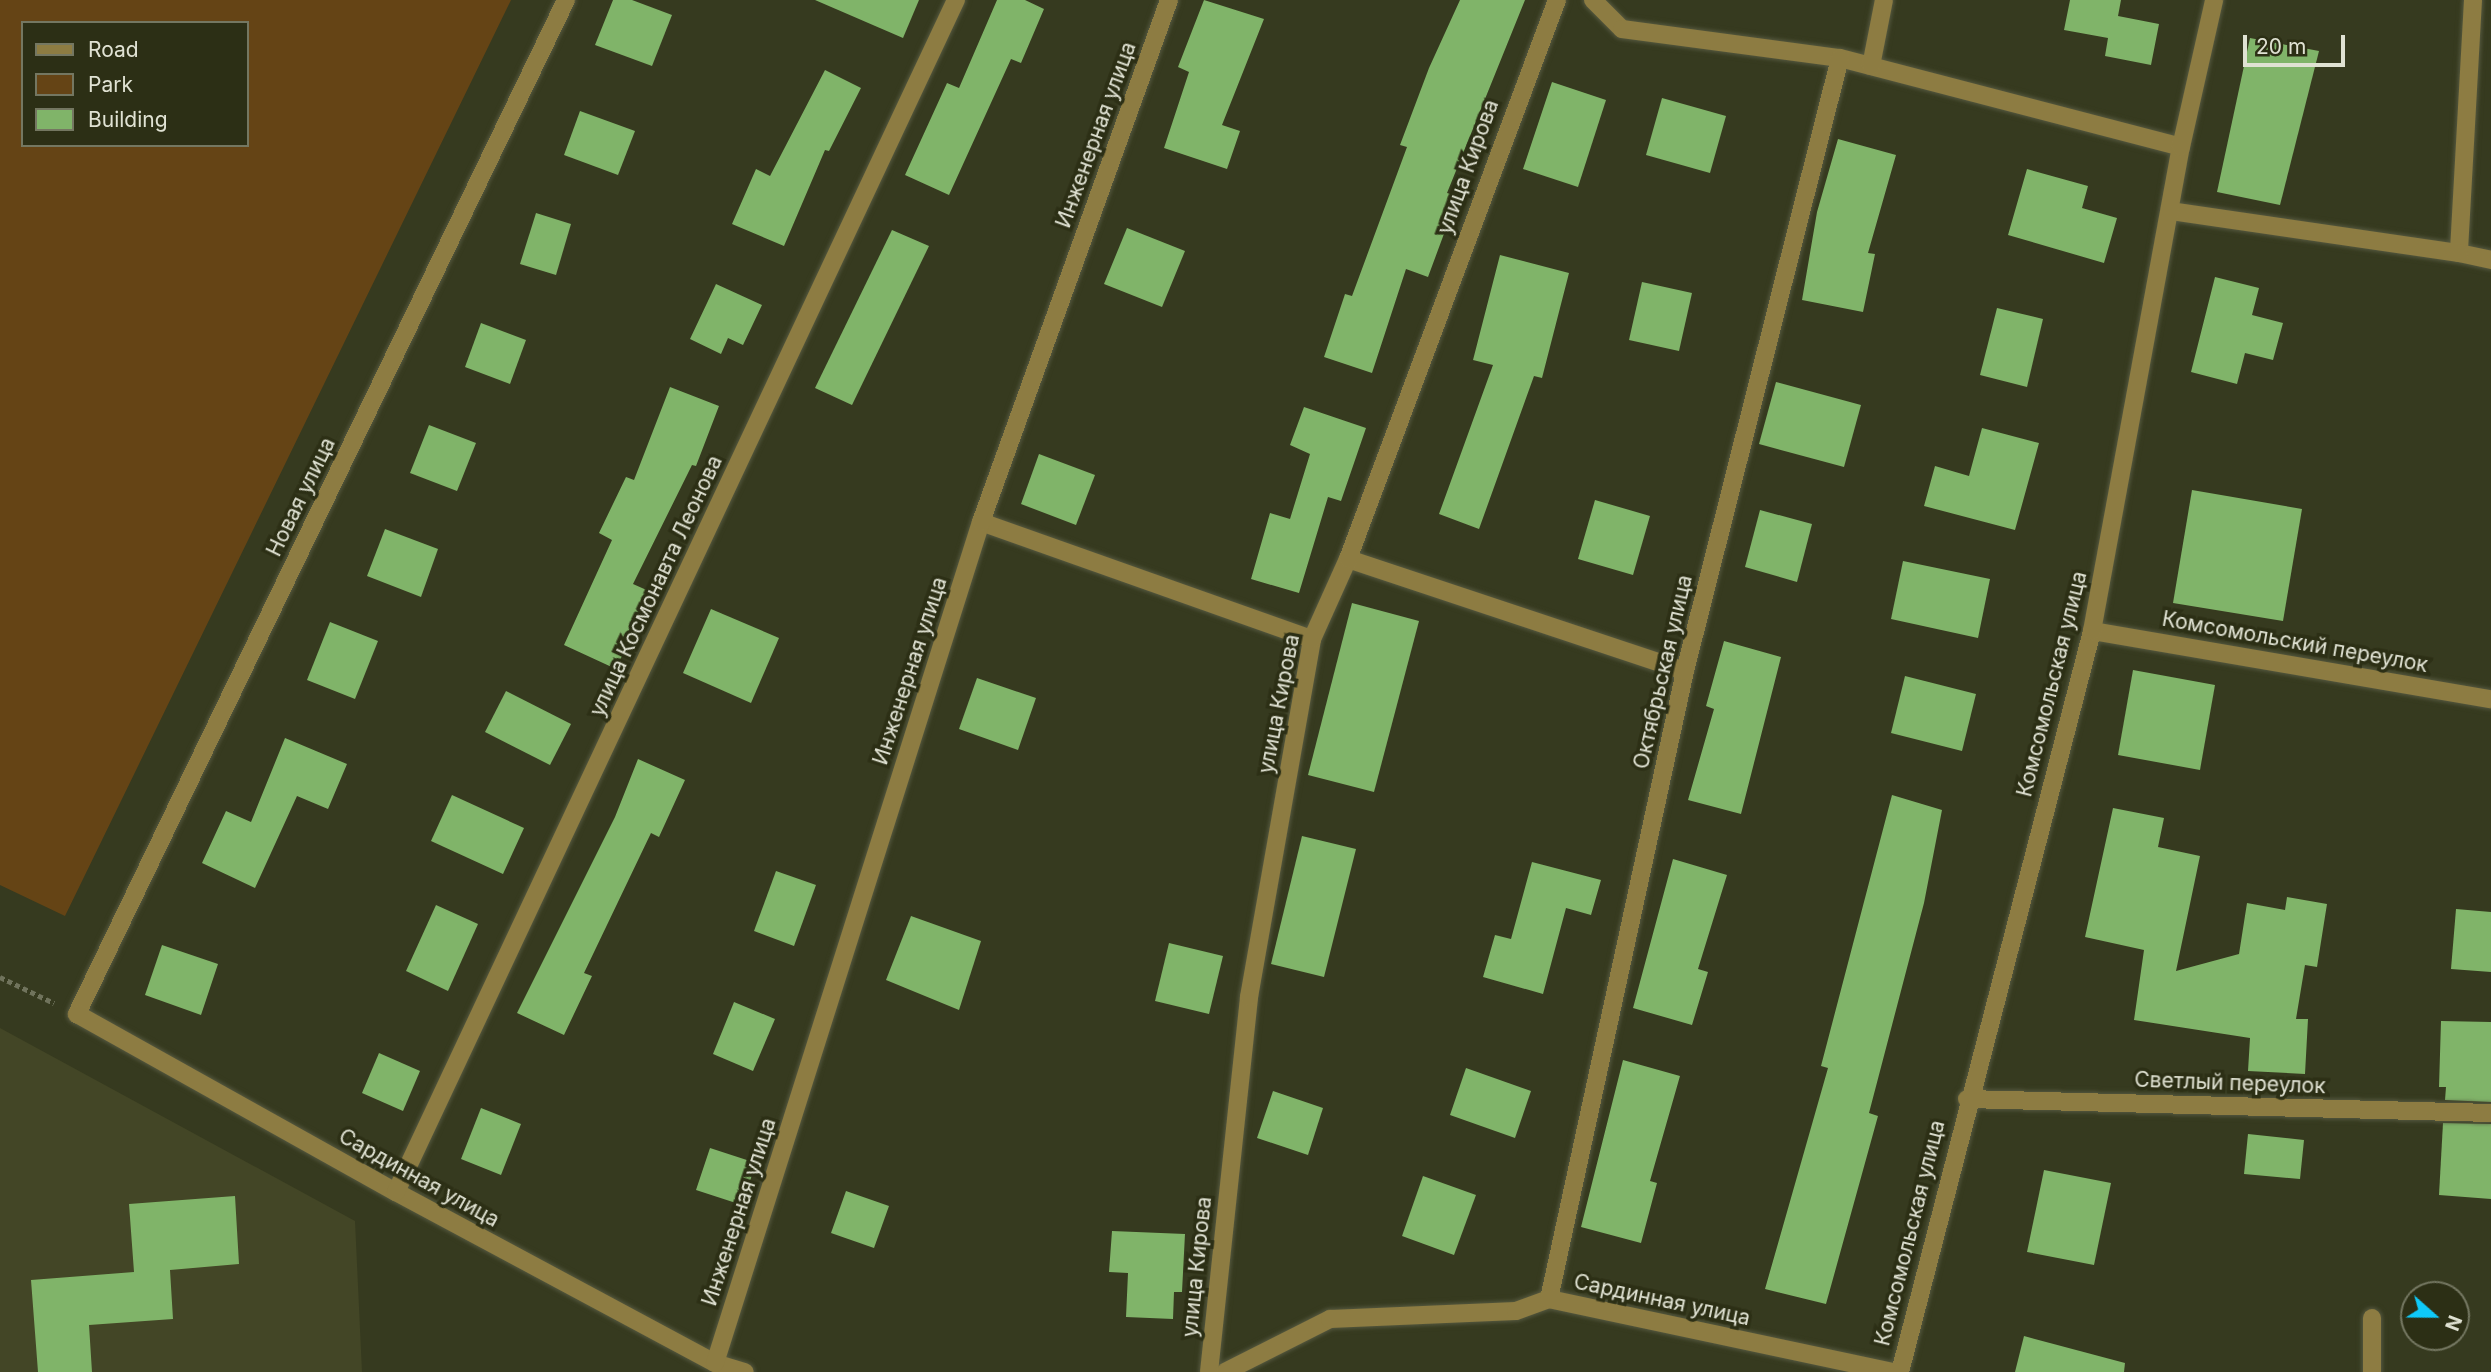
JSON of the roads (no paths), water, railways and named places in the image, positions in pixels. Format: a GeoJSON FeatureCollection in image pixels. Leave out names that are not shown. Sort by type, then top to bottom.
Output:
{"type":"FeatureCollection","features":[{"type":"Feature","properties":{"kind":"street","name":"Новая улица"},"geometry":{"type":"LineString","coordinates":[[77,1014],[566,0]]}},
{"type":"Feature","properties":{"kind":"street","name":"улица Космонавта Леонова"},"geometry":{"type":"LineString","coordinates":[[396,1192],[956,0]]}},
{"type":"Feature","properties":{"kind":"street","name":"Инженерная улица"},"geometry":{"type":"LineString","coordinates":[[715,1363],[981,522],[1169,0]]}},
{"type":"Feature","properties":{"kind":"street","name":"улица Кирова"},"geometry":{"type":"LineString","coordinates":[[1209,1372],[1249,997],[1312,639],[1348,559],[1557,0]]}},
{"type":"Feature","properties":{"kind":"street"},"geometry":{"type":"LineString","coordinates":[[1593,0],[1622,29],[1840,58],[2181,147]]}},
{"type":"Feature","properties":{"kind":"street"},"geometry":{"type":"LineString","coordinates":[[1871,66],[1884,0]]}},
{"type":"Feature","properties":{"kind":"street","name":"Комсомольская улица"},"geometry":{"type":"LineString","coordinates":[[1900,1372],[1967,1099],[2092,631],[2181,147],[2214,0]]}},
{"type":"Feature","properties":{"kind":"street"},"geometry":{"type":"LineString","coordinates":[[2459,253],[2473,0]]}},
{"type":"Feature","properties":{"kind":"street","name":"Октябрьская улица"},"geometry":{"type":"LineString","coordinates":[[1549,1299],[1685,671],[1840,58]]}},
{"type":"Feature","properties":{"kind":"street"},"geometry":{"type":"LineString","coordinates":[[2170,211],[2491,260]]}},
{"type":"Feature","properties":{"kind":"street"},"geometry":{"type":"LineString","coordinates":[[981,522],[1312,639]]}},
{"type":"Feature","properties":{"kind":"street"},"geometry":{"type":"LineString","coordinates":[[1348,559],[1685,671]]}},
{"type":"Feature","properties":{"kind":"street","name":"Комсомольский переулок"},"geometry":{"type":"LineString","coordinates":[[2092,631],[2491,699]]}},
{"type":"Feature","properties":{"kind":"street","name":"Сардинная улица"},"geometry":{"type":"LineString","coordinates":[[77,1014],[396,1192],[715,1363],[745,1372]]}},
{"type":"Feature","properties":{"kind":"street","name":"Светлый переулок"},"geometry":{"type":"LineString","coordinates":[[1967,1099],[2491,1113]]}},
{"type":"Feature","properties":{"kind":"street","name":"Сардинная улица"},"geometry":{"type":"LineString","coordinates":[[1225,1372],[1330,1320],[1516,1311],[1549,1299],[1891,1372]]}},
{"type":"Feature","properties":{"kind":"street"},"geometry":{"type":"LineString","coordinates":[[2372,1318],[2372,1372]]}},
{"type":"Feature","properties":{"kind":"street"},"geometry":{"type":"LineString","coordinates":[[1255,1372],[1261,1353]]}}]}
